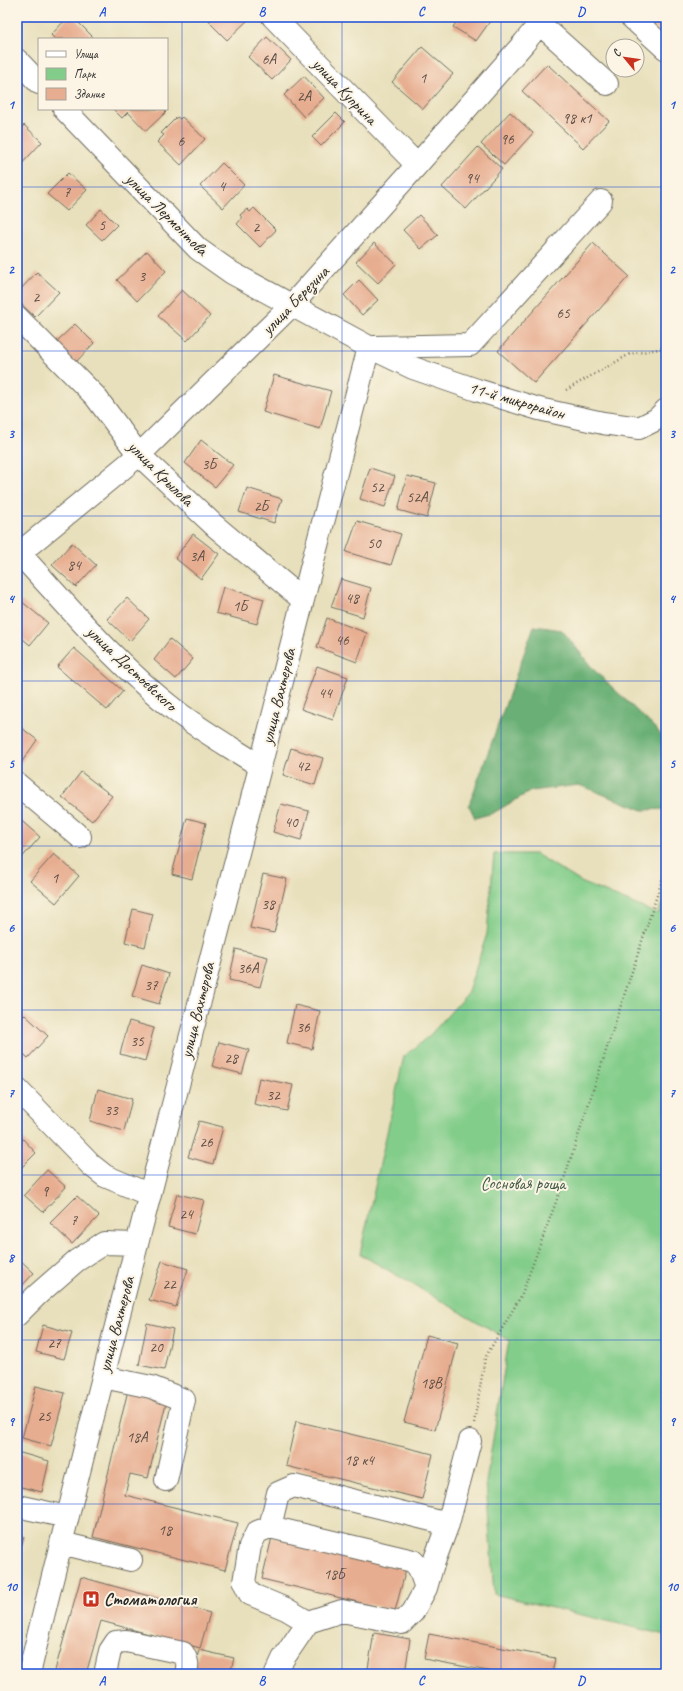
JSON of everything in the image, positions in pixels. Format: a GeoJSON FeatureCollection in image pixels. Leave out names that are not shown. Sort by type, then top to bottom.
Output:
{"type":"FeatureCollection","features":[{"type":"Feature","properties":{"kind":"street","name":"улица Куприна"},"geometry":{"type":"LineString","coordinates":[[273,17],[417,165]]}},
{"type":"Feature","properties":{"kind":"street"},"geometry":{"type":"LineString","coordinates":[[631,17],[666,49]]}},
{"type":"Feature","properties":{"kind":"street","name":"улица Березина"},"geometry":{"type":"LineString","coordinates":[[18,554],[139,454],[291,306],[417,165],[542,21]]}},
{"type":"Feature","properties":{"kind":"street"},"geometry":{"type":"LineString","coordinates":[[542,21],[607,84]]}},
{"type":"Feature","properties":{"kind":"street"},"geometry":{"type":"LineString","coordinates":[[17,60],[38,82]]}},
{"type":"Feature","properties":{"kind":"street","name":"улица Лермонтова"},"geometry":{"type":"LineString","coordinates":[[65,110],[198,249],[232,274],[369,347]]}},
{"type":"Feature","properties":{"kind":"street"},"geometry":{"type":"LineString","coordinates":[[369,347],[470,345],[601,201]]}},
{"type":"Feature","properties":{"kind":"street","name":"улица Крылова"},"geometry":{"type":"LineString","coordinates":[[17,317],[96,396],[139,454],[215,526],[302,599]]}},
{"type":"Feature","properties":{"kind":"street","name":"11-й микрорайон"},"geometry":{"type":"LineString","coordinates":[[369,347],[412,368],[477,390],[539,409],[603,423],[639,428],[657,419],[666,410]]}},
{"type":"Feature","properties":{"kind":"street","name":"улица Вахтерова"},"geometry":{"type":"LineString","coordinates":[[29,1674],[67,1517],[302,599],[369,347]]}},
{"type":"Feature","properties":{"kind":"street","name":"улица Достоевского"},"geometry":{"type":"LineString","coordinates":[[18,554],[105,646],[176,712],[260,766]]}},
{"type":"Feature","properties":{"kind":"street"},"geometry":{"type":"LineString","coordinates":[[17,784],[80,837]]}},
{"type":"Feature","properties":{"kind":"street"},"geometry":{"type":"LineString","coordinates":[[17,1089],[91,1165],[105,1176],[150,1195]]}},
{"type":"Feature","properties":{"kind":"street"},"geometry":{"type":"LineString","coordinates":[[17,1315],[37,1295],[76,1261],[104,1243],[137,1244]]}},
{"type":"Feature","properties":{"kind":"street"},"geometry":{"type":"LineString","coordinates":[[103,1377],[151,1387],[184,1400],[166,1480]]}},
{"type":"Feature","properties":{"kind":"street"},"geometry":{"type":"LineString","coordinates":[[276,1674],[282,1659],[308,1622],[342,1611],[402,1623],[413,1612],[426,1588],[448,1524],[470,1441]]}},
{"type":"Feature","properties":{"kind":"street"},"geometry":{"type":"LineString","coordinates":[[270,1527],[278,1493],[294,1486],[448,1524]]}},
{"type":"Feature","properties":{"kind":"street"},"geometry":{"type":"LineString","coordinates":[[17,1506],[67,1517]]}},
{"type":"Feature","properties":{"kind":"street"},"geometry":{"type":"LineString","coordinates":[[308,1622],[286,1609],[250,1594],[244,1582],[250,1546],[257,1532],[270,1527],[413,1561],[419,1568],[426,1588]]}},
{"type":"Feature","properties":{"kind":"street"},"geometry":{"type":"LineString","coordinates":[[61,1543],[131,1560]]}},
{"type":"Feature","properties":{"kind":"street"},"geometry":{"type":"LineString","coordinates":[[105,1674],[110,1651],[116,1642],[126,1641],[183,1653],[187,1658],[188,1665],[186,1674]]}},
{"type":"Feature","properties":{"kind":"path"},"geometry":{"type":"LineString","coordinates":[[566,390],[630,354],[666,348]]}},
{"type":"Feature","properties":{"kind":"path"},"geometry":{"type":"LineString","coordinates":[[470,1441],[485,1358],[521,1296],[560,1191],[666,868]]}},
{"type":"Feature","properties":{"kind":"green space"},"geometry":{"type":"Polygon","coordinates":[[[534,626],[562,630],[593,669],[658,731],[666,743],[666,809],[643,810],[579,785],[531,791],[493,813],[475,818],[469,805],[534,626]]]}},
{"type":"Feature","properties":{"kind":"green space","name":"Сосновая роща"},"geometry":{"type":"Polygon","coordinates":[[[494,854],[536,854],[581,882],[658,914],[666,891],[666,1635],[494,1594],[486,1482],[509,1340],[360,1254],[404,1056],[430,1035],[467,994],[487,934],[494,854]]]}},
{"type":"Feature","properties":{"kind":"building"},"geometry":{"type":"Polygon","coordinates":[[[68,17],[73,17],[93,37],[54,38],[51,35],[68,17]]]}},
{"type":"Feature","properties":{"kind":"building"},"geometry":{"type":"Polygon","coordinates":[[[209,17],[250,18],[227,40],[209,22],[212,19],[209,17]]]}},
{"type":"Feature","properties":{"kind":"building"},"geometry":{"type":"Polygon","coordinates":[[[460,17],[493,17],[476,41],[453,27],[460,17]]]}},
{"type":"Feature","properties":{"kind":"building"},"geometry":{"type":"Polygon","coordinates":[[[644,17],[666,17],[666,37],[644,17]]]}},
{"type":"Feature","properties":{"kind":"building"},"geometry":{"type":"Polygon","coordinates":[[[267,37],[291,60],[272,80],[248,57],[267,37]]]}},
{"type":"Feature","properties":{"kind":"building"},"geometry":{"type":"Polygon","coordinates":[[[422,47],[453,74],[423,109],[392,82],[422,47]]]}},
{"type":"Feature","properties":{"kind":"building"},"geometry":{"type":"Polygon","coordinates":[[[547,64],[609,121],[583,148],[522,91],[547,64]]]}},
{"type":"Feature","properties":{"kind":"building"},"geometry":{"type":"Polygon","coordinates":[[[304,76],[324,98],[304,117],[284,95],[304,76]]]}},
{"type":"Feature","properties":{"kind":"building"},"geometry":{"type":"Polygon","coordinates":[[[114,110],[164,110],[166,112],[146,131],[128,112],[122,118],[114,110]]]}},
{"type":"Feature","properties":{"kind":"building"},"geometry":{"type":"Polygon","coordinates":[[[510,112],[533,133],[504,165],[481,144],[510,112]]]}},
{"type":"Feature","properties":{"kind":"building"},"geometry":{"type":"Polygon","coordinates":[[[336,113],[345,122],[321,146],[312,137],[336,113]]]}},
{"type":"Feature","properties":{"kind":"building"},"geometry":{"type":"Polygon","coordinates":[[[177,117],[180,119],[182,117],[205,139],[181,165],[157,142],[164,135],[161,133],[177,117]]]}},
{"type":"Feature","properties":{"kind":"building"},"geometry":{"type":"Polygon","coordinates":[[[24,125],[42,142],[17,169],[17,133],[24,125]]]}},
{"type":"Feature","properties":{"kind":"building"},"geometry":{"type":"Polygon","coordinates":[[[478,147],[502,169],[466,209],[442,187],[478,147]]]}},
{"type":"Feature","properties":{"kind":"building"},"geometry":{"type":"Polygon","coordinates":[[[222,163],[244,185],[223,208],[200,186],[222,163]]]}},
{"type":"Feature","properties":{"kind":"building"},"geometry":{"type":"Polygon","coordinates":[[[68,173],[87,190],[67,211],[47,194],[68,173]]]}},
{"type":"Feature","properties":{"kind":"building"},"geometry":{"type":"Polygon","coordinates":[[[254,208],[276,230],[260,247],[237,224],[242,218],[240,215],[247,209],[250,212],[254,208]]]}},
{"type":"Feature","properties":{"kind":"building"},"geometry":{"type":"Polygon","coordinates":[[[101,209],[117,225],[102,240],[86,225],[101,209]]]}},
{"type":"Feature","properties":{"kind":"building"},"geometry":{"type":"Polygon","coordinates":[[[419,215],[438,235],[421,249],[403,230],[419,215]]]}},
{"type":"Feature","properties":{"kind":"building"},"geometry":{"type":"Polygon","coordinates":[[[374,243],[396,264],[378,283],[356,262],[374,243]]]}},
{"type":"Feature","properties":{"kind":"building"},"geometry":{"type":"Polygon","coordinates":[[[593,243],[629,276],[534,383],[498,351],[593,243]]]}},
{"type":"Feature","properties":{"kind":"building"},"geometry":{"type":"Polygon","coordinates":[[[147,251],[166,271],[137,301],[117,280],[147,251]]]}},
{"type":"Feature","properties":{"kind":"building"},"geometry":{"type":"Polygon","coordinates":[[[37,272],[59,292],[35,317],[17,300],[17,293],[37,272]]]}},
{"type":"Feature","properties":{"kind":"building"},"geometry":{"type":"Polygon","coordinates":[[[359,280],[378,300],[362,315],[344,295],[359,280]]]}},
{"type":"Feature","properties":{"kind":"building"},"geometry":{"type":"Polygon","coordinates":[[[182,290],[210,316],[187,341],[158,316],[182,290]]]}},
{"type":"Feature","properties":{"kind":"building"},"geometry":{"type":"Polygon","coordinates":[[[75,324],[94,343],[75,363],[55,343],[75,324]]]}},
{"type":"Feature","properties":{"kind":"building"},"geometry":{"type":"Polygon","coordinates":[[[274,375],[331,391],[320,429],[263,412],[274,375]]]}},
{"type":"Feature","properties":{"kind":"building"},"geometry":{"type":"Polygon","coordinates":[[[201,440],[233,465],[215,487],[185,463],[201,440]]]}},
{"type":"Feature","properties":{"kind":"building"},"geometry":{"type":"Polygon","coordinates":[[[370,468],[395,476],[385,507],[360,499],[370,468]]]}},
{"type":"Feature","properties":{"kind":"building"},"geometry":{"type":"Polygon","coordinates":[[[407,476],[436,483],[427,518],[398,510],[407,476]]]}},
{"type":"Feature","properties":{"kind":"building"},"geometry":{"type":"Polygon","coordinates":[[[247,488],[282,499],[274,523],[239,512],[247,488]]]}},
{"type":"Feature","properties":{"kind":"building"},"geometry":{"type":"Polygon","coordinates":[[[357,521],[401,534],[391,565],[346,552],[357,521]]]}},
{"type":"Feature","properties":{"kind":"building"},"geometry":{"type":"Polygon","coordinates":[[[193,534],[219,554],[201,579],[175,558],[193,534]]]}},
{"type":"Feature","properties":{"kind":"building"},"geometry":{"type":"Polygon","coordinates":[[[72,543],[96,565],[76,587],[52,565],[72,543]]]}},
{"type":"Feature","properties":{"kind":"building"},"geometry":{"type":"Polygon","coordinates":[[[341,579],[371,588],[363,617],[331,607],[341,579]]]}},
{"type":"Feature","properties":{"kind":"building"},"geometry":{"type":"Polygon","coordinates":[[[223,587],[264,599],[257,624],[216,613],[223,587]]]}},
{"type":"Feature","properties":{"kind":"building"},"geometry":{"type":"Polygon","coordinates":[[[127,598],[149,619],[130,641],[107,619],[127,598]]]}},
{"type":"Feature","properties":{"kind":"building"},"geometry":{"type":"Polygon","coordinates":[[[21,601],[48,623],[30,645],[17,634],[17,607],[21,601]]]}},
{"type":"Feature","properties":{"kind":"building"},"geometry":{"type":"Polygon","coordinates":[[[327,618],[367,633],[357,662],[317,647],[327,618]]]}},
{"type":"Feature","properties":{"kind":"building"},"geometry":{"type":"Polygon","coordinates":[[[170,639],[193,659],[176,679],[154,660],[170,639]]]}},
{"type":"Feature","properties":{"kind":"building"},"geometry":{"type":"Polygon","coordinates":[[[74,648],[123,691],[107,710],[57,667],[74,648]]]}},
{"type":"Feature","properties":{"kind":"building"},"geometry":{"type":"Polygon","coordinates":[[[317,666],[348,677],[333,720],[301,709],[317,666]]]}},
{"type":"Feature","properties":{"kind":"building"},"geometry":{"type":"Polygon","coordinates":[[[17,724],[37,740],[21,763],[17,760],[17,724]]]}},
{"type":"Feature","properties":{"kind":"building"},"geometry":{"type":"Polygon","coordinates":[[[291,748],[323,758],[315,785],[283,775],[291,748]]]}},
{"type":"Feature","properties":{"kind":"building"},"geometry":{"type":"Polygon","coordinates":[[[81,772],[112,796],[92,821],[62,797],[81,772]]]}},
{"type":"Feature","properties":{"kind":"building"},"geometry":{"type":"Polygon","coordinates":[[[281,804],[309,811],[301,840],[273,832],[281,804]]]}},
{"type":"Feature","properties":{"kind":"building"},"geometry":{"type":"Polygon","coordinates":[[[17,817],[40,837],[18,862],[17,861],[17,817]]]}},
{"type":"Feature","properties":{"kind":"building"},"geometry":{"type":"Polygon","coordinates":[[[187,818],[206,823],[192,879],[172,874],[187,818]]]}},
{"type":"Feature","properties":{"kind":"building"},"geometry":{"type":"Polygon","coordinates":[[[54,854],[79,876],[56,903],[30,881],[54,854]]]}},
{"type":"Feature","properties":{"kind":"building"},"geometry":{"type":"Polygon","coordinates":[[[263,874],[287,879],[274,933],[250,928],[263,874]]]}},
{"type":"Feature","properties":{"kind":"building"},"geometry":{"type":"Polygon","coordinates":[[[133,909],[153,914],[145,947],[125,942],[133,909]]]}},
{"type":"Feature","properties":{"kind":"building"},"geometry":{"type":"Polygon","coordinates":[[[236,949],[268,957],[260,987],[229,980],[236,949]]]}},
{"type":"Feature","properties":{"kind":"building"},"geometry":{"type":"Polygon","coordinates":[[[142,965],[169,974],[159,1004],[132,996],[142,965]]]}},
{"type":"Feature","properties":{"kind":"building"},"geometry":{"type":"Polygon","coordinates":[[[295,1005],[320,1011],[312,1049],[287,1043],[295,1005]]]}},
{"type":"Feature","properties":{"kind":"building"},"geometry":{"type":"Polygon","coordinates":[[[24,1014],[48,1036],[28,1058],[17,1048],[17,1022],[24,1014]]]}},
{"type":"Feature","properties":{"kind":"building"},"geometry":{"type":"Polygon","coordinates":[[[129,1021],[154,1028],[145,1061],[120,1054],[129,1021]]]}},
{"type":"Feature","properties":{"kind":"building"},"geometry":{"type":"Polygon","coordinates":[[[219,1042],[249,1050],[242,1074],[212,1066],[219,1042]]]}},
{"type":"Feature","properties":{"kind":"building"},"geometry":{"type":"Polygon","coordinates":[[[259,1078],[293,1085],[287,1111],[254,1104],[259,1078]]]}},
{"type":"Feature","properties":{"kind":"building"},"geometry":{"type":"Polygon","coordinates":[[[98,1089],[132,1099],[124,1131],[90,1121],[98,1089]]]}},
{"type":"Feature","properties":{"kind":"building"},"geometry":{"type":"Polygon","coordinates":[[[199,1121],[223,1127],[213,1164],[188,1157],[199,1121]]]}},
{"type":"Feature","properties":{"kind":"building"},"geometry":{"type":"Polygon","coordinates":[[[22,1138],[36,1153],[17,1172],[17,1143],[22,1138]]]}},
{"type":"Feature","properties":{"kind":"building"},"geometry":{"type":"Polygon","coordinates":[[[47,1170],[66,1187],[43,1212],[24,1195],[47,1170]]]}},
{"type":"Feature","properties":{"kind":"building"},"geometry":{"type":"Polygon","coordinates":[[[177,1194],[204,1200],[195,1234],[168,1227],[177,1194]]]}},
{"type":"Feature","properties":{"kind":"building"},"geometry":{"type":"Polygon","coordinates":[[[77,1196],[99,1216],[72,1244],[50,1223],[77,1196]]]}},
{"type":"Feature","properties":{"kind":"building"},"geometry":{"type":"Polygon","coordinates":[[[17,1257],[34,1273],[17,1291],[17,1257]]]}},
{"type":"Feature","properties":{"kind":"building"},"geometry":{"type":"Polygon","coordinates":[[[162,1261],[188,1269],[176,1307],[149,1300],[162,1261]]]}},
{"type":"Feature","properties":{"kind":"building"},"geometry":{"type":"Polygon","coordinates":[[[147,1323],[173,1329],[164,1370],[139,1365],[147,1323]]]}},
{"type":"Feature","properties":{"kind":"building"},"geometry":{"type":"Polygon","coordinates":[[[43,1325],[72,1333],[64,1359],[36,1352],[43,1325]]]}},
{"type":"Feature","properties":{"kind":"building"},"geometry":{"type":"Polygon","coordinates":[[[427,1335],[458,1343],[435,1430],[404,1422],[427,1335]]]}},
{"type":"Feature","properties":{"kind":"building"},"geometry":{"type":"Polygon","coordinates":[[[36,1386],[65,1393],[51,1446],[22,1438],[36,1386]]]}},
{"type":"Feature","properties":{"kind":"building"},"geometry":{"type":"Polygon","coordinates":[[[128,1390],[167,1399],[148,1478],[130,1474],[125,1495],[238,1523],[225,1570],[93,1537],[128,1390]]]}},
{"type":"Feature","properties":{"kind":"building"},"geometry":{"type":"Polygon","coordinates":[[[296,1421],[433,1454],[422,1499],[286,1466],[296,1421]]]}},
{"type":"Feature","properties":{"kind":"building"},"geometry":{"type":"Polygon","coordinates":[[[17,1452],[49,1461],[42,1492],[17,1486],[17,1452]]]}},
{"type":"Feature","properties":{"kind":"building"},"geometry":{"type":"Polygon","coordinates":[[[17,1535],[24,1537],[17,1560],[17,1535]]]}},
{"type":"Feature","properties":{"kind":"building"},"geometry":{"type":"Polygon","coordinates":[[[272,1537],[406,1569],[395,1611],[262,1579],[272,1537]]]}},
{"type":"Feature","properties":{"kind":"building"},"geometry":{"type":"Polygon","coordinates":[[[81,1577],[210,1613],[200,1648],[101,1621],[86,1674],[54,1674],[81,1577]]]}},
{"type":"Feature","properties":{"kind":"building"},"geometry":{"type":"Polygon","coordinates":[[[374,1633],[410,1639],[405,1674],[367,1674],[374,1633]]]}},
{"type":"Feature","properties":{"kind":"building"},"geometry":{"type":"Polygon","coordinates":[[[429,1634],[555,1658],[552,1674],[504,1674],[424,1659],[429,1634]]]}},
{"type":"Feature","properties":{"kind":"building"},"geometry":{"type":"Polygon","coordinates":[[[199,1650],[234,1658],[230,1674],[193,1674],[199,1650]]]}},
{"type":"Feature","properties":{"kind":"place","name":"Стоматология"},"geometry":{"type":"Point","coordinates":[91,1599]}}]}
